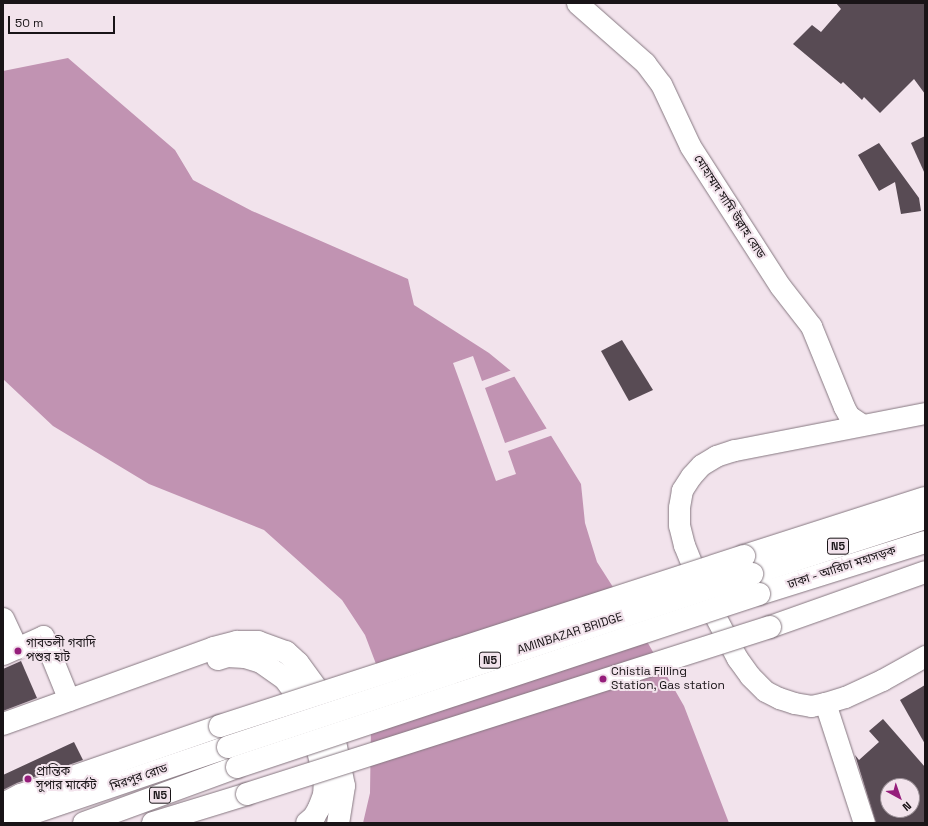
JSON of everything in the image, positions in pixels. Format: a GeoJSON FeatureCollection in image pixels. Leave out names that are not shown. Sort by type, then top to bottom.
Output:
{"type":"FeatureCollection","features":[{"type":"Feature","properties":{"kind":"highway"},"geometry":{"type":"LineString","coordinates":[[748,565],[925,498]]}},
{"type":"Feature","properties":{"kind":"highway","name":"ঢাকা - আরিচা মহাসড়ক"},"geometry":{"type":"LineString","coordinates":[[748,565],[925,518]]}},
{"type":"Feature","properties":{"kind":"highway","name":"ঢাকা - আরিচা মহাসড়ক"},"geometry":{"type":"LineString","coordinates":[[760,594],[925,542]]}},
{"type":"Feature","properties":{"kind":"highway","name":"AMINBAZAR BRIDGE"},"geometry":{"type":"LineString","coordinates":[[3,804],[21,795],[220,726],[748,565]]}},
{"type":"Feature","properties":{"kind":"highway","name":"AMINBAZAR BRIDGE"},"geometry":{"type":"LineString","coordinates":[[228,747],[748,565]]}},
{"type":"Feature","properties":{"kind":"highway"},"geometry":{"type":"LineString","coordinates":[[152,823],[770,627],[925,572]]}},
{"type":"Feature","properties":{"kind":"highway","name":"AMINBAZAR BRIDGE"},"geometry":{"type":"LineString","coordinates":[[84,823],[237,767],[760,594]]}},
{"type":"Feature","properties":{"kind":"highway"},"geometry":{"type":"LineString","coordinates":[[3,724],[214,648],[237,642],[258,642],[286,652],[298,664],[316,688],[334,737],[344,786],[338,823]]}},
{"type":"Feature","properties":{"kind":"highway"},"geometry":{"type":"LineString","coordinates":[[3,737],[167,676],[227,656],[245,657],[261,662],[285,679],[307,709],[325,778],[324,795],[319,808],[314,817],[307,823]]}},
{"type":"Feature","properties":{"kind":"highway","name":"মিরপুর রোড"},"geometry":{"type":"LineString","coordinates":[[3,823],[228,747]]}},
{"type":"Feature","properties":{"kind":"street","name":"মোহাম্মদ সামি উল্লাহ রোড"},"geometry":{"type":"LineString","coordinates":[[576,3],[644,63],[661,84],[690,146],[780,286],[811,326],[844,407],[849,416],[861,424]]}},
{"type":"Feature","properties":{"kind":"street"},"geometry":{"type":"LineString","coordinates":[[925,413],[861,424],[734,450],[716,456],[701,466],[690,476],[682,490],[679,507],[679,525],[696,577],[737,658],[750,676],[764,691],[779,698],[811,706],[825,703],[845,697],[882,680],[925,656]]}},
{"type":"Feature","properties":{"kind":"street"},"geometry":{"type":"LineString","coordinates":[[3,618],[10,651],[43,636],[69,700]]}},
{"type":"Feature","properties":{"kind":"street"},"geometry":{"type":"LineString","coordinates":[[825,703],[864,823]]}},
{"type":"Feature","properties":{"kind":"shaded area"},"geometry":{"type":"Polygon","coordinates":[[[68,58],[175,150],[193,180],[252,211],[408,279],[414,305],[489,353],[511,371],[581,484],[585,523],[597,562],[641,631],[684,706],[729,823],[363,823],[370,793],[371,726],[384,685],[365,635],[342,600],[264,530],[149,484],[53,426],[3,379],[3,71],[68,58]]]}},
{"type":"Feature","properties":{"kind":"pier"},"geometry":{"type":"Polygon","coordinates":[[[473,356],[482,381],[512,370],[516,376],[485,388],[505,443],[548,428],[553,435],[508,451],[516,474],[496,481],[453,363],[473,356]]]}},
{"type":"Feature","properties":{"kind":"building"},"geometry":{"type":"Polygon","coordinates":[[[836,3],[925,3],[925,94],[914,79],[880,113],[864,97],[862,100],[843,82],[841,84],[793,44],[812,25],[821,32],[841,9],[836,3]]]}},
{"type":"Feature","properties":{"kind":"building"},"geometry":{"type":"Polygon","coordinates":[[[925,136],[925,174],[911,143],[925,136]]]}},
{"type":"Feature","properties":{"kind":"building"},"geometry":{"type":"Polygon","coordinates":[[[879,143],[919,198],[921,211],[901,214],[895,182],[879,191],[858,155],[879,143]]]}},
{"type":"Feature","properties":{"kind":"building"},"geometry":{"type":"Polygon","coordinates":[[[622,340],[653,390],[629,401],[601,351],[622,340]]]}},
{"type":"Feature","properties":{"kind":"building"},"geometry":{"type":"Polygon","coordinates":[[[21,661],[37,698],[3,711],[3,669],[21,661]]]}},
{"type":"Feature","properties":{"kind":"building"},"geometry":{"type":"Polygon","coordinates":[[[925,685],[925,744],[900,700],[925,685]]]}},
{"type":"Feature","properties":{"kind":"building"},"geometry":{"type":"Polygon","coordinates":[[[883,719],[925,767],[925,823],[876,823],[855,755],[859,760],[879,742],[869,731],[883,719]]]}},
{"type":"Feature","properties":{"kind":"building"},"geometry":{"type":"Polygon","coordinates":[[[74,742],[83,760],[17,783],[3,790],[3,775],[74,742]]]}},
{"type":"Feature","properties":{"kind":"place","name":"গাবতলী গবাদি পশুর হাট"},"geometry":{"type":"Point","coordinates":[18,651]}},
{"type":"Feature","properties":{"kind":"place","name":"Chistia Filling Station, Gas station"},"geometry":{"type":"Point","coordinates":[603,679]}},
{"type":"Feature","properties":{"kind":"place","name":"প্রান্তিক সুপার মার্কেট"},"geometry":{"type":"Point","coordinates":[28,779]}}]}
